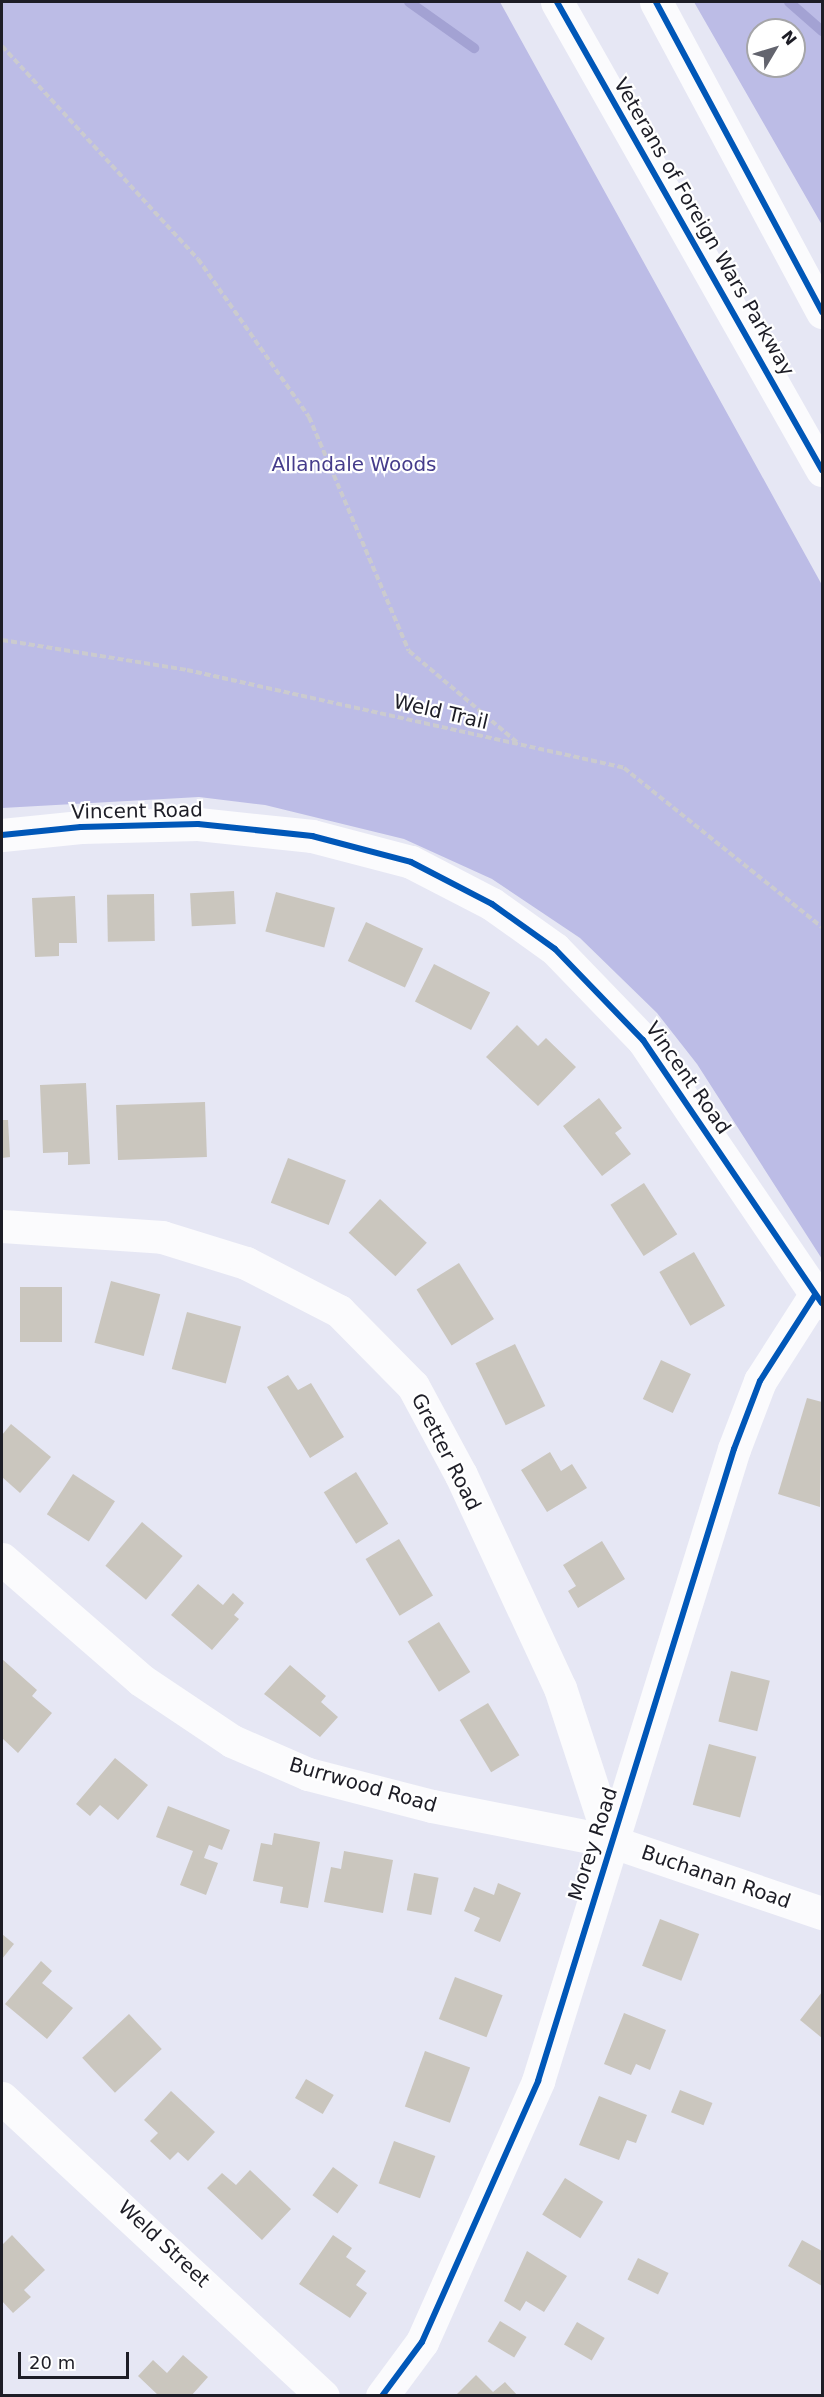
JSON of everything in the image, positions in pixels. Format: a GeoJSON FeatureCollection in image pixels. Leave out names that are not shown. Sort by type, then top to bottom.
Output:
{"type":"FeatureCollection","features":[{"type":"Feature","properties":{"kind":"main road","name":"Veterans of Foreign Wars Parkway"},"geometry":{"type":"LineString","coordinates":[[557,2],[822,470]]}},
{"type":"Feature","properties":{"kind":"main road"},"geometry":{"type":"LineString","coordinates":[[656,2],[822,312]]}},
{"type":"Feature","properties":{"kind":"main road","name":"Vincent Road"},"geometry":{"type":"LineString","coordinates":[[2,836],[81,826],[198,824],[312,836],[411,862],[492,904],[555,949],[643,1040],[819,1299]]}},
{"type":"Feature","properties":{"kind":"main road","name":"Gretter Road"},"geometry":{"type":"LineString","coordinates":[[2,1226],[162,1237],[246,1263],[339,1311],[412,1386],[461,1475],[560,1688],[610,1841]]}},
{"type":"Feature","properties":{"kind":"main road","name":"Morey Road"},"geometry":{"type":"LineString","coordinates":[[382,2396],[422,2342],[538,2081],[610,1841],[748,1410],[781,1342],[819,1299]]}},
{"type":"Feature","properties":{"kind":"main road","name":"Burrwood Road"},"geometry":{"type":"LineString","coordinates":[[2,1559],[141,1680],[232,1741],[308,1774],[432,1806],[610,1841]]}},
{"type":"Feature","properties":{"kind":"main road","name":"Buchanan Road"},"geometry":{"type":"LineString","coordinates":[[610,1841],[822,1913]]}},
{"type":"Feature","properties":{"kind":"main road","name":"Weld Street"},"geometry":{"type":"LineString","coordinates":[[2,2098],[323,2396]]}},
{"type":"Feature","properties":{"kind":"path"},"geometry":{"type":"LineString","coordinates":[[2,46],[198,260],[309,417],[409,651],[520,745]]}},
{"type":"Feature","properties":{"kind":"green space","name":"Allandale Woods"},"geometry":{"type":"Polygon","coordinates":[[[2,2],[500,2],[822,585],[822,1259],[697,1064],[657,1013],[580,938],[492,879],[404,839],[265,805],[199,797],[2,808],[2,2]]]}},
{"type":"Feature","properties":{"kind":"green space"},"geometry":{"type":"Polygon","coordinates":[[[694,2],[822,2],[822,225],[694,2]]]}},
{"type":"Feature","properties":{"kind":"building"},"geometry":{"type":"Polygon","coordinates":[[[234,891],[236,924],[192,926],[190,893],[234,891]]]}},
{"type":"Feature","properties":{"kind":"building"},"geometry":{"type":"Polygon","coordinates":[[[276,892],[335,908],[324,947],[265,932],[276,892]]]}},
{"type":"Feature","properties":{"kind":"building"},"geometry":{"type":"Polygon","coordinates":[[[154,894],[155,941],[108,942],[107,895],[154,894]]]}},
{"type":"Feature","properties":{"kind":"building"},"geometry":{"type":"Polygon","coordinates":[[[75,896],[77,943],[59,943],[59,956],[35,957],[32,898],[75,896]]]}},
{"type":"Feature","properties":{"kind":"building"},"geometry":{"type":"Polygon","coordinates":[[[366,922],[423,949],[405,988],[348,961],[366,922]]]}},
{"type":"Feature","properties":{"kind":"building"},"geometry":{"type":"Polygon","coordinates":[[[434,964],[490,993],[471,1030],[415,1001],[434,964]]]}},
{"type":"Feature","properties":{"kind":"building"},"geometry":{"type":"Polygon","coordinates":[[[517,1025],[538,1046],[546,1038],[576,1067],[538,1106],[486,1057],[517,1025]]]}},
{"type":"Feature","properties":{"kind":"building"},"geometry":{"type":"Polygon","coordinates":[[[86,1083],[90,1164],[68,1165],[68,1152],[43,1153],[40,1085],[86,1083]]]}},
{"type":"Feature","properties":{"kind":"building"},"geometry":{"type":"Polygon","coordinates":[[[599,1098],[622,1128],[615,1133],[631,1154],[602,1176],[563,1126],[599,1098]]]}},
{"type":"Feature","properties":{"kind":"building"},"geometry":{"type":"Polygon","coordinates":[[[205,1102],[207,1157],[118,1160],[116,1105],[205,1102]]]}},
{"type":"Feature","properties":{"kind":"building"},"geometry":{"type":"Polygon","coordinates":[[[2,1120],[8,1120],[10,1157],[2,1158],[2,1120]]]}},
{"type":"Feature","properties":{"kind":"building"},"geometry":{"type":"Polygon","coordinates":[[[288,1158],[346,1180],[329,1225],[271,1203],[288,1158]]]}},
{"type":"Feature","properties":{"kind":"building"},"geometry":{"type":"Polygon","coordinates":[[[644,1183],[677,1234],[644,1256],[610,1205],[644,1183]]]}},
{"type":"Feature","properties":{"kind":"building"},"geometry":{"type":"Polygon","coordinates":[[[380,1199],[427,1243],[395,1276],[349,1233],[380,1199]]]}},
{"type":"Feature","properties":{"kind":"building"},"geometry":{"type":"Polygon","coordinates":[[[694,1252],[725,1306],[690,1326],[659,1272],[694,1252]]]}},
{"type":"Feature","properties":{"kind":"building"},"geometry":{"type":"Polygon","coordinates":[[[459,1263],[494,1319],[452,1345],[417,1289],[459,1263]]]}},
{"type":"Feature","properties":{"kind":"building"},"geometry":{"type":"Polygon","coordinates":[[[111,1281],[160,1294],[144,1356],[94,1343],[111,1281]]]}},
{"type":"Feature","properties":{"kind":"building"},"geometry":{"type":"Polygon","coordinates":[[[20,1287],[62,1287],[62,1342],[20,1342],[20,1287]]]}},
{"type":"Feature","properties":{"kind":"building"},"geometry":{"type":"Polygon","coordinates":[[[187,1312],[241,1326],[226,1383],[172,1369],[187,1312]]]}},
{"type":"Feature","properties":{"kind":"building"},"geometry":{"type":"Polygon","coordinates":[[[515,1344],[545,1406],[506,1425],[475,1363],[515,1344]]]}},
{"type":"Feature","properties":{"kind":"building"},"geometry":{"type":"Polygon","coordinates":[[[661,1360],[691,1374],[673,1413],[643,1399],[661,1360]]]}},
{"type":"Feature","properties":{"kind":"building"},"geometry":{"type":"Polygon","coordinates":[[[288,1375],[298,1390],[311,1383],[344,1437],[310,1458],[267,1387],[288,1375]]]}},
{"type":"Feature","properties":{"kind":"building"},"geometry":{"type":"Polygon","coordinates":[[[807,1398],[822,1402],[820,1507],[778,1494],[807,1398]]]}},
{"type":"Feature","properties":{"kind":"building"},"geometry":{"type":"Polygon","coordinates":[[[11,1424],[51,1457],[20,1493],[2,1477],[2,1435],[11,1424]]]}},
{"type":"Feature","properties":{"kind":"building"},"geometry":{"type":"Polygon","coordinates":[[[550,1452],[561,1471],[572,1464],[587,1488],[547,1512],[521,1470],[550,1452]]]}},
{"type":"Feature","properties":{"kind":"building"},"geometry":{"type":"Polygon","coordinates":[[[356,1472],[388,1524],[356,1544],[324,1492],[356,1472]]]}},
{"type":"Feature","properties":{"kind":"building"},"geometry":{"type":"Polygon","coordinates":[[[73,1474],[115,1501],[89,1541],[47,1514],[73,1474]]]}},
{"type":"Feature","properties":{"kind":"building"},"geometry":{"type":"Polygon","coordinates":[[[142,1522],[183,1556],[146,1600],[105,1566],[142,1522]]]}},
{"type":"Feature","properties":{"kind":"building"},"geometry":{"type":"Polygon","coordinates":[[[399,1539],[433,1596],[400,1616],[366,1559],[399,1539]]]}},
{"type":"Feature","properties":{"kind":"building"},"geometry":{"type":"Polygon","coordinates":[[[602,1541],[625,1579],[578,1608],[568,1591],[576,1586],[563,1565],[602,1541]]]}},
{"type":"Feature","properties":{"kind":"building"},"geometry":{"type":"Polygon","coordinates":[[[198,1584],[223,1605],[233,1593],[244,1603],[234,1615],[239,1619],[212,1650],[171,1615],[198,1584]]]}},
{"type":"Feature","properties":{"kind":"building"},"geometry":{"type":"Polygon","coordinates":[[[439,1622],[470,1672],[439,1692],[408,1642],[439,1622]]]}},
{"type":"Feature","properties":{"kind":"building"},"geometry":{"type":"Polygon","coordinates":[[[2,1659],[37,1690],[32,1696],[52,1713],[18,1753],[2,1738],[2,1659]]]}},
{"type":"Feature","properties":{"kind":"building"},"geometry":{"type":"Polygon","coordinates":[[[290,1665],[326,1696],[321,1702],[338,1717],[320,1737],[264,1694],[290,1665]]]}},
{"type":"Feature","properties":{"kind":"building"},"geometry":{"type":"Polygon","coordinates":[[[731,1671],[770,1681],[757,1731],[718,1721],[731,1671]]]}},
{"type":"Feature","properties":{"kind":"building"},"geometry":{"type":"Polygon","coordinates":[[[488,1703],[519,1755],[491,1772],[460,1720],[488,1703]]]}},
{"type":"Feature","properties":{"kind":"building"},"geometry":{"type":"Polygon","coordinates":[[[709,1744],[756,1757],[740,1818],[693,1805],[709,1744]]]}},
{"type":"Feature","properties":{"kind":"building"},"geometry":{"type":"Polygon","coordinates":[[[115,1758],[148,1785],[118,1820],[100,1805],[90,1816],[76,1804],[115,1758]]]}},
{"type":"Feature","properties":{"kind":"building"},"geometry":{"type":"Polygon","coordinates":[[[168,1806],[230,1830],[222,1850],[209,1845],[204,1858],[218,1863],[206,1895],[180,1885],[193,1851],[156,1837],[168,1806]]]}},
{"type":"Feature","properties":{"kind":"building"},"geometry":{"type":"Polygon","coordinates":[[[274,1833],[320,1842],[308,1908],[280,1903],[283,1887],[253,1881],[261,1843],[272,1845],[274,1833]]]}},
{"type":"Feature","properties":{"kind":"building"},"geometry":{"type":"Polygon","coordinates":[[[344,1851],[393,1860],[383,1913],[324,1902],[331,1867],[341,1869],[344,1851]]]}},
{"type":"Feature","properties":{"kind":"building"},"geometry":{"type":"Polygon","coordinates":[[[414,1873],[439,1878],[431,1915],[407,1910],[414,1873]]]}},
{"type":"Feature","properties":{"kind":"building"},"geometry":{"type":"Polygon","coordinates":[[[498,1883],[521,1893],[500,1942],[474,1931],[480,1918],[464,1911],[474,1887],[494,1895],[498,1883]]]}},
{"type":"Feature","properties":{"kind":"building"},"geometry":{"type":"Polygon","coordinates":[[[660,1919],[699,1934],[681,1981],[642,1966],[660,1919]]]}},
{"type":"Feature","properties":{"kind":"building"},"geometry":{"type":"Polygon","coordinates":[[[2,1934],[14,1944],[2,1959],[2,1934]]]}},
{"type":"Feature","properties":{"kind":"building"},"geometry":{"type":"Polygon","coordinates":[[[41,1961],[52,1971],[42,1983],[73,2008],[47,2039],[5,2004],[41,1961]]]}},
{"type":"Feature","properties":{"kind":"building"},"geometry":{"type":"Polygon","coordinates":[[[455,1977],[503,1995],[486,2037],[439,2019],[455,1977]]]}},
{"type":"Feature","properties":{"kind":"building"},"geometry":{"type":"Polygon","coordinates":[[[822,1992],[822,2038],[800,2020],[822,1992]]]}},
{"type":"Feature","properties":{"kind":"building"},"geometry":{"type":"Polygon","coordinates":[[[624,2013],[666,2030],[650,2070],[636,2064],[631,2075],[604,2064],[624,2013]]]}},
{"type":"Feature","properties":{"kind":"building"},"geometry":{"type":"Polygon","coordinates":[[[129,2014],[162,2049],[115,2093],[82,2058],[129,2014]]]}},
{"type":"Feature","properties":{"kind":"building"},"geometry":{"type":"Polygon","coordinates":[[[425,2051],[470,2067],[450,2123],[405,2106],[425,2051]]]}},
{"type":"Feature","properties":{"kind":"building"},"geometry":{"type":"Polygon","coordinates":[[[306,2079],[334,2095],[323,2114],[295,2098],[306,2079]]]}},
{"type":"Feature","properties":{"kind":"building"},"geometry":{"type":"Polygon","coordinates":[[[680,2090],[712,2103],[703,2125],[671,2112],[680,2090]]]}},
{"type":"Feature","properties":{"kind":"building"},"geometry":{"type":"Polygon","coordinates":[[[171,2091],[215,2132],[188,2161],[178,2152],[170,2160],[150,2141],[158,2133],[144,2120],[171,2091]]]}},
{"type":"Feature","properties":{"kind":"building"},"geometry":{"type":"Polygon","coordinates":[[[599,2096],[647,2115],[636,2143],[627,2140],[619,2160],[579,2145],[599,2096]]]}},
{"type":"Feature","properties":{"kind":"building"},"geometry":{"type":"Polygon","coordinates":[[[394,2141],[435,2156],[420,2198],[379,2183],[394,2141]]]}},
{"type":"Feature","properties":{"kind":"building"},"geometry":{"type":"Polygon","coordinates":[[[333,2167],[358,2185],[338,2214],[312,2195],[333,2167]]]}},
{"type":"Feature","properties":{"kind":"building"},"geometry":{"type":"Polygon","coordinates":[[[250,2170],[291,2209],[262,2240],[207,2188],[222,2173],[236,2185],[250,2170]]]}},
{"type":"Feature","properties":{"kind":"building"},"geometry":{"type":"Polygon","coordinates":[[[565,2178],[603,2202],[580,2238],[542,2214],[565,2178]]]}},
{"type":"Feature","properties":{"kind":"building"},"geometry":{"type":"Polygon","coordinates":[[[12,2235],[45,2270],[24,2290],[31,2297],[13,2313],[2,2301],[2,2245],[12,2235]]]}},
{"type":"Feature","properties":{"kind":"building"},"geometry":{"type":"Polygon","coordinates":[[[333,2235],[352,2248],[346,2257],[366,2271],[356,2285],[367,2293],[350,2318],[299,2284],[333,2235]]]}},
{"type":"Feature","properties":{"kind":"building"},"geometry":{"type":"Polygon","coordinates":[[[802,2240],[822,2251],[822,2286],[788,2266],[802,2240]]]}},
{"type":"Feature","properties":{"kind":"building"},"geometry":{"type":"Polygon","coordinates":[[[527,2251],[567,2276],[544,2312],[526,2301],[520,2311],[504,2301],[527,2251]]]}},
{"type":"Feature","properties":{"kind":"building"},"geometry":{"type":"Polygon","coordinates":[[[638,2258],[669,2273],[658,2294],[627,2280],[638,2258]]]}},
{"type":"Feature","properties":{"kind":"building"},"geometry":{"type":"Polygon","coordinates":[[[500,2321],[527,2337],[514,2358],[488,2342],[500,2321]]]}},
{"type":"Feature","properties":{"kind":"building"},"geometry":{"type":"Polygon","coordinates":[[[577,2322],[605,2338],[592,2361],[564,2345],[577,2322]]]}},
{"type":"Feature","properties":{"kind":"building"},"geometry":{"type":"Polygon","coordinates":[[[183,2355],[208,2377],[191,2396],[159,2396],[138,2376],[153,2360],[167,2373],[183,2355]]]}},
{"type":"Feature","properties":{"kind":"building"},"geometry":{"type":"Polygon","coordinates":[[[476,2375],[493,2392],[505,2382],[518,2396],[455,2396],[476,2375]]]}},
{"type":"Feature","properties":{"kind":"waterway"},"geometry":{"type":"LineString","coordinates":[[409,2],[474,48]]}},
{"type":"Feature","properties":{"kind":"waterway"},"geometry":{"type":"LineString","coordinates":[[789,2],[822,31]]}},
{"type":"Feature","properties":{"kind":"cycle path"},"geometry":{"type":"LineString","coordinates":[[557,2],[822,470]]}},
{"type":"Feature","properties":{"kind":"cycle path"},"geometry":{"type":"LineString","coordinates":[[656,2],[822,312]]}},
{"type":"Feature","properties":{"kind":"cycle path"},"geometry":{"type":"LineString","coordinates":[[2,835],[81,827],[198,824],[312,836],[411,862],[492,904],[555,949],[643,1040],[822,1303]]}},
{"type":"Feature","properties":{"kind":"cycle path"},"geometry":{"type":"LineString","coordinates":[[382,2396],[422,2342],[538,2081],[734,1449],[760,1381],[815,1295]]}}]}
